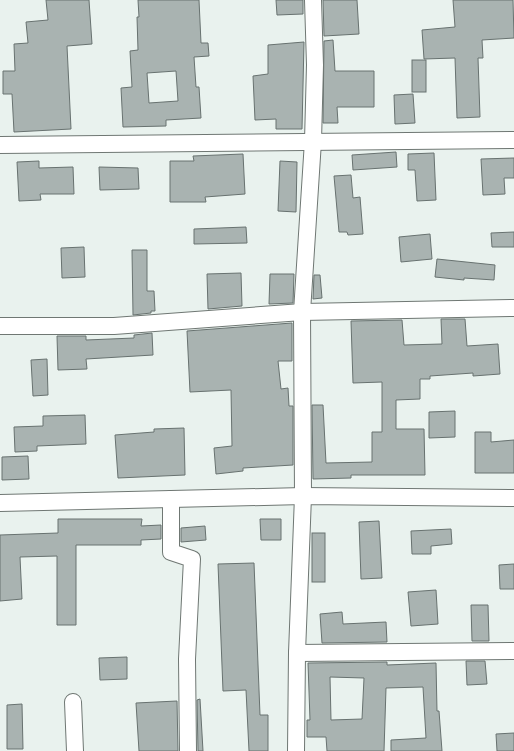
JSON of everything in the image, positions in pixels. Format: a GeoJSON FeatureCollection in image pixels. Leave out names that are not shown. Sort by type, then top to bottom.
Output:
{"type":"FeatureCollection","features":[{"type":"Feature","properties":{"kind":"street"},"geometry":{"type":"LineString","coordinates":[[296,751],[297,653],[303,496],[302,312],[313,141],[315,65],[313,0]]}},
{"type":"Feature","properties":{"kind":"street"},"geometry":{"type":"LineString","coordinates":[[0,145],[514,140]]}},
{"type":"Feature","properties":{"kind":"street"},"geometry":{"type":"LineString","coordinates":[[0,326],[114,326],[302,312],[514,308]]}},
{"type":"Feature","properties":{"kind":"street"},"geometry":{"type":"LineString","coordinates":[[0,504],[303,496],[514,498]]}},
{"type":"Feature","properties":{"kind":"street"},"geometry":{"type":"LineString","coordinates":[[170,499],[171,552],[192,559],[188,659],[188,751]]}},
{"type":"Feature","properties":{"kind":"street"},"geometry":{"type":"LineString","coordinates":[[297,653],[514,651]]}},
{"type":"Feature","properties":{"kind":"street"},"geometry":{"type":"LineString","coordinates":[[73,702],[75,751]]}},
{"type":"Feature","properties":{"kind":"building"},"geometry":{"type":"Polygon","coordinates":[[[46,0],[89,0],[92,44],[67,46],[71,129],[14,132],[12,94],[3,94],[3,71],[15,71],[14,44],[28,43],[26,22],[48,20],[46,0]]]}},
{"type":"Feature","properties":{"kind":"building"},"geometry":{"type":"Polygon","coordinates":[[[138,0],[199,0],[201,43],[208,43],[209,56],[194,57],[196,87],[199,87],[201,118],[166,120],[166,126],[123,127],[121,88],[132,87],[130,51],[138,50],[137,17],[139,17],[138,0]],[[176,71],[147,73],[149,103],[178,101],[176,71]]]}},
{"type":"Feature","properties":{"kind":"building"},"geometry":{"type":"Polygon","coordinates":[[[276,0],[303,0],[303,14],[277,15],[276,0]]]}},
{"type":"Feature","properties":{"kind":"building"},"geometry":{"type":"Polygon","coordinates":[[[323,0],[357,0],[359,34],[324,36],[323,0]]]}},
{"type":"Feature","properties":{"kind":"building"},"geometry":{"type":"Polygon","coordinates":[[[453,0],[513,0],[514,38],[482,40],[483,58],[478,58],[480,117],[457,118],[455,58],[424,59],[422,30],[455,27],[453,0]]]}},
{"type":"Feature","properties":{"kind":"building"},"geometry":{"type":"Polygon","coordinates":[[[333,40],[335,71],[374,71],[374,107],[337,107],[338,123],[323,123],[324,41],[333,40]]]}},
{"type":"Feature","properties":{"kind":"building"},"geometry":{"type":"Polygon","coordinates":[[[304,42],[302,129],[276,129],[276,119],[255,120],[253,76],[268,74],[268,45],[304,42]]]}},
{"type":"Feature","properties":{"kind":"building"},"geometry":{"type":"Polygon","coordinates":[[[412,60],[426,60],[426,92],[412,92],[412,60]]]}},
{"type":"Feature","properties":{"kind":"building"},"geometry":{"type":"Polygon","coordinates":[[[413,94],[415,123],[395,124],[394,95],[413,94]]]}},
{"type":"Feature","properties":{"kind":"building"},"geometry":{"type":"Polygon","coordinates":[[[396,152],[397,167],[353,170],[352,155],[396,152]]]}},
{"type":"Feature","properties":{"kind":"building"},"geometry":{"type":"Polygon","coordinates":[[[434,153],[436,200],[417,201],[415,170],[408,170],[408,154],[434,153]]]}},
{"type":"Feature","properties":{"kind":"building"},"geometry":{"type":"Polygon","coordinates":[[[243,154],[245,194],[205,197],[206,202],[170,202],[170,161],[194,161],[193,156],[243,154]]]}},
{"type":"Feature","properties":{"kind":"building"},"geometry":{"type":"Polygon","coordinates":[[[514,158],[514,178],[504,178],[505,194],[483,195],[481,159],[514,158]]]}},
{"type":"Feature","properties":{"kind":"building"},"geometry":{"type":"Polygon","coordinates":[[[39,161],[39,168],[73,167],[74,194],[40,194],[41,200],[19,201],[17,162],[39,161]]]}},
{"type":"Feature","properties":{"kind":"building"},"geometry":{"type":"Polygon","coordinates":[[[280,161],[297,162],[296,212],[278,211],[280,161]]]}},
{"type":"Feature","properties":{"kind":"building"},"geometry":{"type":"Polygon","coordinates":[[[99,167],[138,168],[139,189],[100,190],[99,167]]]}},
{"type":"Feature","properties":{"kind":"building"},"geometry":{"type":"Polygon","coordinates":[[[351,175],[353,198],[360,197],[363,234],[348,235],[347,232],[339,232],[334,176],[351,175]]]}},
{"type":"Feature","properties":{"kind":"building"},"geometry":{"type":"Polygon","coordinates":[[[246,227],[247,243],[194,244],[194,229],[246,227]]]}},
{"type":"Feature","properties":{"kind":"building"},"geometry":{"type":"Polygon","coordinates":[[[514,232],[514,247],[492,247],[491,233],[514,232]]]}},
{"type":"Feature","properties":{"kind":"building"},"geometry":{"type":"Polygon","coordinates":[[[430,234],[432,259],[401,262],[399,237],[430,234]]]}},
{"type":"Feature","properties":{"kind":"building"},"geometry":{"type":"Polygon","coordinates":[[[84,247],[85,277],[62,278],[61,248],[84,247]]]}},
{"type":"Feature","properties":{"kind":"building"},"geometry":{"type":"Polygon","coordinates":[[[132,250],[147,250],[147,291],[154,291],[155,311],[151,311],[151,313],[133,315],[132,250]]]}},
{"type":"Feature","properties":{"kind":"building"},"geometry":{"type":"Polygon","coordinates":[[[437,259],[495,265],[494,280],[464,278],[464,280],[435,277],[437,259]]]}},
{"type":"Feature","properties":{"kind":"building"},"geometry":{"type":"Polygon","coordinates":[[[241,273],[242,306],[208,309],[207,274],[241,273]]]}},
{"type":"Feature","properties":{"kind":"building"},"geometry":{"type":"Polygon","coordinates":[[[270,274],[294,274],[293,303],[269,304],[270,274]]]}},
{"type":"Feature","properties":{"kind":"building"},"geometry":{"type":"Polygon","coordinates":[[[314,275],[320,275],[322,298],[313,299],[314,275]]]}},
{"type":"Feature","properties":{"kind":"building"},"geometry":{"type":"Polygon","coordinates":[[[441,319],[465,319],[467,346],[498,344],[500,374],[473,376],[473,373],[430,376],[430,379],[420,379],[420,399],[396,400],[396,429],[424,429],[425,475],[351,475],[351,478],[313,479],[312,405],[323,405],[326,463],[372,462],[372,432],[382,432],[382,382],[353,383],[351,321],[402,320],[404,345],[442,344],[441,319]]]}},
{"type":"Feature","properties":{"kind":"building"},"geometry":{"type":"Polygon","coordinates":[[[292,323],[292,361],[278,361],[281,389],[288,388],[289,406],[293,406],[293,465],[243,468],[243,471],[216,474],[214,448],[232,446],[231,390],[190,392],[187,331],[292,323]]]}},
{"type":"Feature","properties":{"kind":"building"},"geometry":{"type":"Polygon","coordinates":[[[152,333],[153,355],[86,359],[87,369],[58,370],[57,336],[86,336],[86,340],[134,338],[134,335],[152,333]]]}},
{"type":"Feature","properties":{"kind":"building"},"geometry":{"type":"Polygon","coordinates":[[[47,359],[48,395],[33,396],[31,360],[47,359]]]}},
{"type":"Feature","properties":{"kind":"building"},"geometry":{"type":"Polygon","coordinates":[[[455,411],[455,437],[429,438],[429,412],[455,411]]]}},
{"type":"Feature","properties":{"kind":"building"},"geometry":{"type":"Polygon","coordinates":[[[85,415],[86,444],[37,446],[37,451],[15,452],[14,427],[43,426],[43,416],[85,415]]]}},
{"type":"Feature","properties":{"kind":"building"},"geometry":{"type":"Polygon","coordinates":[[[184,428],[185,475],[118,478],[115,435],[154,432],[154,429],[184,428]]]}},
{"type":"Feature","properties":{"kind":"building"},"geometry":{"type":"Polygon","coordinates":[[[475,432],[491,432],[491,442],[514,440],[514,473],[475,473],[475,432]]]}},
{"type":"Feature","properties":{"kind":"building"},"geometry":{"type":"Polygon","coordinates":[[[28,456],[29,479],[2,480],[2,457],[28,456]]]}},
{"type":"Feature","properties":{"kind":"building"},"geometry":{"type":"Polygon","coordinates":[[[58,519],[142,519],[141,526],[161,525],[161,539],[141,540],[141,545],[76,545],[76,625],[57,625],[57,556],[20,557],[22,599],[0,601],[0,535],[58,533],[58,519]]]}},
{"type":"Feature","properties":{"kind":"building"},"geometry":{"type":"Polygon","coordinates":[[[260,519],[281,519],[281,540],[261,540],[260,519]]]}},
{"type":"Feature","properties":{"kind":"building"},"geometry":{"type":"Polygon","coordinates":[[[379,521],[382,578],[361,579],[359,522],[379,521]]]}},
{"type":"Feature","properties":{"kind":"building"},"geometry":{"type":"Polygon","coordinates":[[[205,526],[206,540],[181,542],[181,528],[205,526]]]}},
{"type":"Feature","properties":{"kind":"building"},"geometry":{"type":"Polygon","coordinates":[[[451,529],[452,544],[431,546],[431,554],[412,554],[411,531],[451,529]]]}},
{"type":"Feature","properties":{"kind":"building"},"geometry":{"type":"Polygon","coordinates":[[[312,533],[325,533],[325,582],[312,582],[312,533]]]}},
{"type":"Feature","properties":{"kind":"building"},"geometry":{"type":"Polygon","coordinates":[[[254,563],[260,715],[268,715],[268,751],[249,751],[246,690],[223,691],[218,564],[254,563]]]}},
{"type":"Feature","properties":{"kind":"building"},"geometry":{"type":"Polygon","coordinates":[[[514,564],[514,589],[500,589],[499,565],[514,564]]]}},
{"type":"Feature","properties":{"kind":"building"},"geometry":{"type":"Polygon","coordinates":[[[436,590],[438,624],[411,626],[408,592],[436,590]]]}},
{"type":"Feature","properties":{"kind":"building"},"geometry":{"type":"Polygon","coordinates":[[[471,605],[488,605],[489,641],[472,641],[471,605]]]}},
{"type":"Feature","properties":{"kind":"building"},"geometry":{"type":"Polygon","coordinates":[[[342,612],[343,624],[386,622],[387,642],[322,643],[320,614],[342,612]]]}},
{"type":"Feature","properties":{"kind":"building"},"geometry":{"type":"Polygon","coordinates":[[[127,657],[127,679],[100,680],[99,658],[127,657]]]}},
{"type":"Feature","properties":{"kind":"building"},"geometry":{"type":"Polygon","coordinates":[[[466,661],[485,661],[487,684],[467,685],[466,661]]]}},
{"type":"Feature","properties":{"kind":"building"},"geometry":{"type":"Polygon","coordinates":[[[387,662],[387,665],[436,663],[437,711],[439,711],[442,751],[391,751],[391,740],[426,738],[423,687],[386,688],[384,751],[327,751],[326,737],[307,737],[307,720],[310,720],[308,663],[387,662]],[[330,677],[331,720],[362,719],[364,678],[330,677]]]}},
{"type":"Feature","properties":{"kind":"building"},"geometry":{"type":"Polygon","coordinates":[[[200,699],[203,751],[198,751],[197,700],[200,699]]]}},
{"type":"Feature","properties":{"kind":"building"},"geometry":{"type":"Polygon","coordinates":[[[177,701],[178,751],[139,751],[136,703],[177,701]]]}},
{"type":"Feature","properties":{"kind":"building"},"geometry":{"type":"Polygon","coordinates":[[[22,704],[23,749],[7,749],[7,705],[22,704]]]}},
{"type":"Feature","properties":{"kind":"building"},"geometry":{"type":"Polygon","coordinates":[[[514,733],[514,751],[497,751],[496,734],[514,733]]]}}]}
